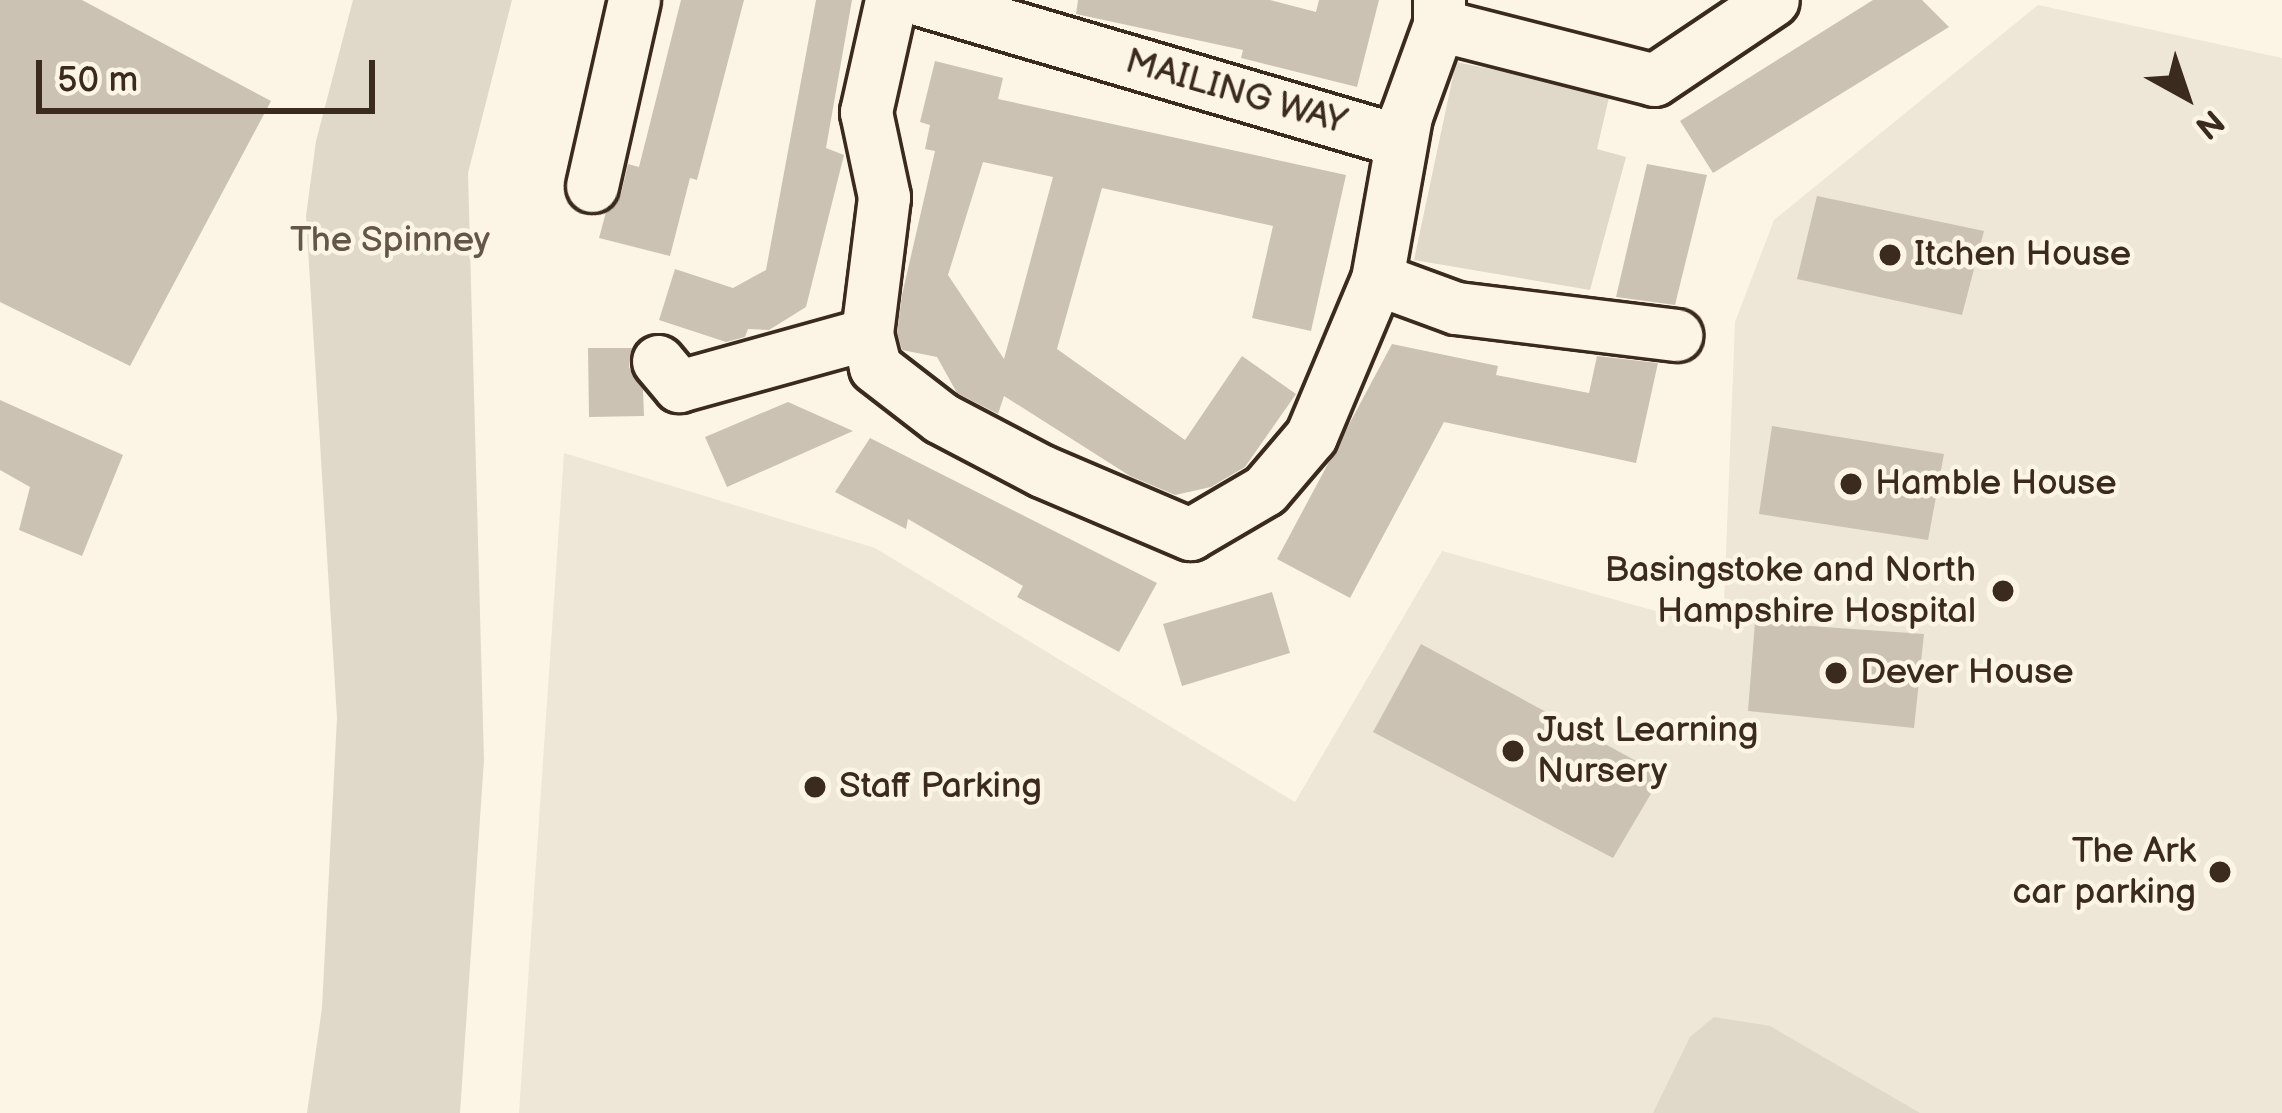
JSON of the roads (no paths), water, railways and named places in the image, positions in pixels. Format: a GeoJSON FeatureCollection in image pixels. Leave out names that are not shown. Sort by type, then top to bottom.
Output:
{"type":"FeatureCollection","features":[{"type":"Feature","properties":{"kind":"street"},"geometry":{"type":"LineString","coordinates":[[592,187],[634,0]]}},
{"type":"Feature","properties":{"kind":"street"},"geometry":{"type":"LineString","coordinates":[[918,1],[866,112],[884,197],[867,334],[875,367],[940,418],[1042,472],[1190,534],[1265,490],[1311,436],[1377,279],[1401,140],[1439,13],[1654,80],[1773,0]]}},
{"type":"Feature","properties":{"kind":"street","name":"MAILING WAY"},"geometry":{"type":"LineString","coordinates":[[918,1],[1401,140]]}},
{"type":"Feature","properties":{"kind":"street"},"geometry":{"type":"LineString","coordinates":[[1377,279],[1456,308],[1676,335]]}},
{"type":"Feature","properties":{"kind":"street"},"geometry":{"type":"LineString","coordinates":[[658,361],[679,386],[867,334]]}},
{"type":"Feature","properties":{"kind":"place","name":"Itchen House"},"geometry":{"type":"Point","coordinates":[1890,255]}},
{"type":"Feature","properties":{"kind":"place","name":"Hamble House"},"geometry":{"type":"Point","coordinates":[1851,484]}},
{"type":"Feature","properties":{"kind":"place","name":"Basingstoke and North Hampshire Hospital"},"geometry":{"type":"Point","coordinates":[2003,591]}},
{"type":"Feature","properties":{"kind":"place","name":"Dever House"},"geometry":{"type":"Point","coordinates":[1836,673]}},
{"type":"Feature","properties":{"kind":"place","name":"Just Learning Nursery"},"geometry":{"type":"Point","coordinates":[1513,751]}},
{"type":"Feature","properties":{"kind":"place","name":"Staff Parking"},"geometry":{"type":"Point","coordinates":[815,787]}},
{"type":"Feature","properties":{"kind":"place","name":"The Ark car parking"},"geometry":{"type":"Point","coordinates":[2220,872]}},
{"type":"Feature","properties":{"kind":"park label","name":"The Spinney"},"geometry":{"type":"Point","coordinates":[390,241]}}]}
